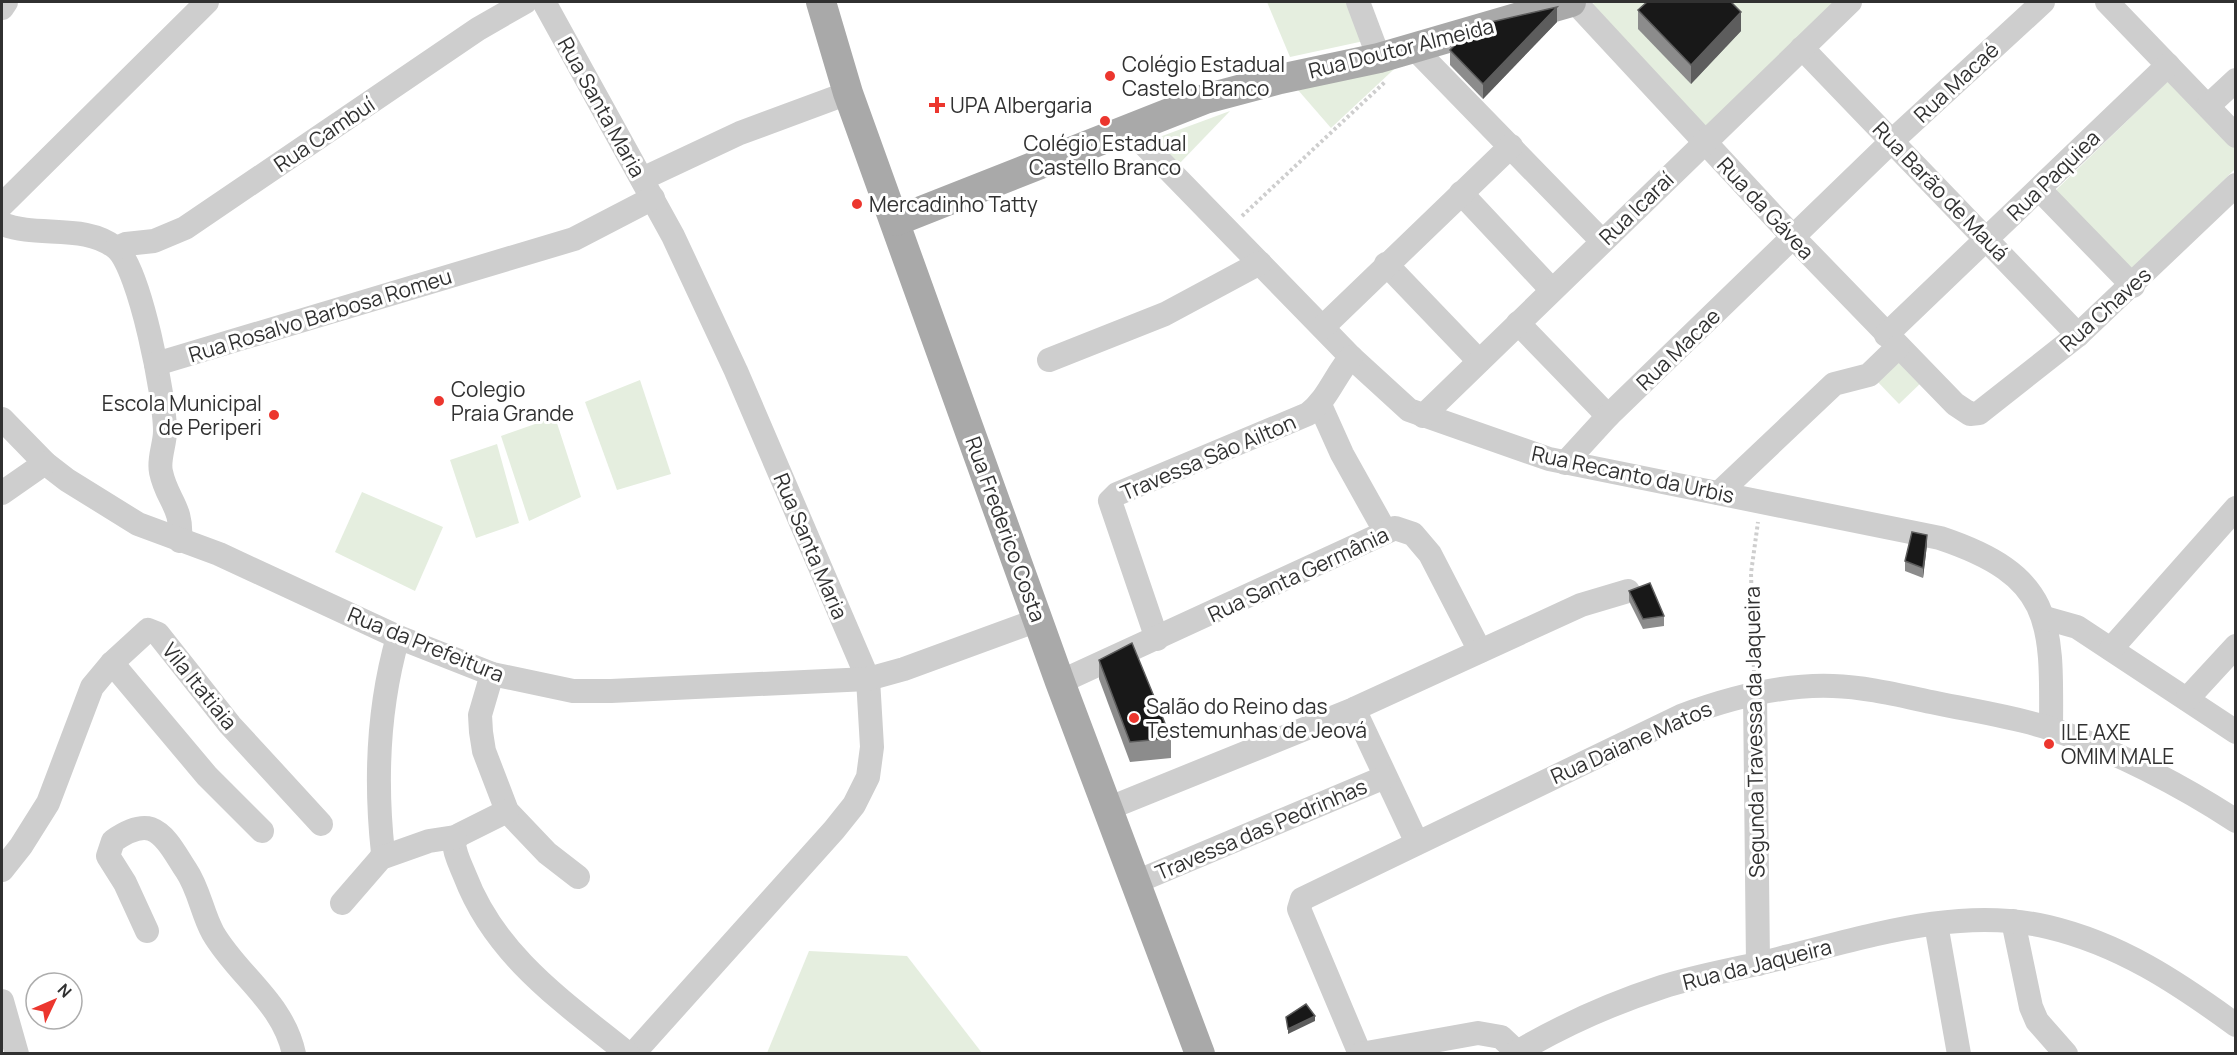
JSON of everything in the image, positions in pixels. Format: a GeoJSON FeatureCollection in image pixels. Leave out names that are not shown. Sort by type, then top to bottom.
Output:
{"type":"FeatureCollection","features":[{"type":"Feature","properties":{"kind":"main road","name":"Rua Frederico Costa"},"geometry":{"type":"LineString","coordinates":[[827,4],[848,93],[896,221],[1060,682],[1200,1053]]}},
{"type":"Feature","properties":{"kind":"main road","name":"Rua Doutor Almeida"},"geometry":{"type":"LineString","coordinates":[[896,221],[1205,99],[1290,76],[1416,50],[1558,4]]}},
{"type":"Feature","properties":{"kind":"street"},"geometry":{"type":"LineString","coordinates":[[2,8],[6,2]]}},
{"type":"Feature","properties":{"kind":"street"},"geometry":{"type":"LineString","coordinates":[[2,205],[207,2]]}},
{"type":"Feature","properties":{"kind":"street","name":"Rua Cambuí"},"geometry":{"type":"LineString","coordinates":[[117,248],[126,244],[154,242],[194,223],[478,29],[525,2]]}},
{"type":"Feature","properties":{"kind":"street","name":"Rua Santa Maria"},"geometry":{"type":"LineString","coordinates":[[544,2],[648,189],[736,370],[868,679],[872,747],[868,777],[854,805],[834,830],[631,1053]]}},
{"type":"Feature","properties":{"kind":"street"},"geometry":{"type":"LineString","coordinates":[[1358,2],[1379,58]]}},
{"type":"Feature","properties":{"kind":"street","name":"Rua Icaraí"},"geometry":{"type":"LineString","coordinates":[[1423,416],[1551,289],[1850,2]]}},
{"type":"Feature","properties":{"kind":"street","name":"Rua Macaé"},"geometry":{"type":"LineString","coordinates":[[1793,237],[1892,141],[2043,2]]}},
{"type":"Feature","properties":{"kind":"street"},"geometry":{"type":"LineString","coordinates":[[2107,2],[2235,136]]}},
{"type":"Feature","properties":{"kind":"street","name":"Rua da Gávea"},"geometry":{"type":"LineString","coordinates":[[1558,4],[1703,142],[1892,341],[1962,410]]}},
{"type":"Feature","properties":{"kind":"street","name":"Rua Barão de Mauá"},"geometry":{"type":"LineString","coordinates":[[1802,48],[2078,335]]}},
{"type":"Feature","properties":{"kind":"street"},"geometry":{"type":"LineString","coordinates":[[1416,50],[1602,241]]}},
{"type":"Feature","properties":{"kind":"street","name":"Rua Paquiea"},"geometry":{"type":"LineString","coordinates":[[1719,493],[1834,384],[1869,375],[1892,341],[1987,238],[2168,65]]}},
{"type":"Feature","properties":{"kind":"street"},"geometry":{"type":"LineString","coordinates":[[2208,106],[2235,80]]}},
{"type":"Feature","properties":{"kind":"street","name":"Rua Rosalvo Barbosa Romeu"},"geometry":{"type":"LineString","coordinates":[[156,364],[574,239],[648,189],[740,133],[848,93]]}},
{"type":"Feature","properties":{"kind":"street","name":"Rua Recanto da Urbis"},"geometry":{"type":"LineString","coordinates":[[1130,129],[1351,357],[1397,401],[1423,416],[1565,463],[1761,500],[1929,536],[1968,548],[2017,578],[2030,593],[2045,618],[2051,653],[2051,729]]}},
{"type":"Feature","properties":{"kind":"street"},"geometry":{"type":"LineString","coordinates":[[1323,327],[1511,146]]}},
{"type":"Feature","properties":{"kind":"street","name":"Rua Chaves"},"geometry":{"type":"LineString","coordinates":[[1962,410],[1970,414],[1979,413],[2078,335],[2133,286],[2235,185]]}},
{"type":"Feature","properties":{"kind":"street"},"geometry":{"type":"LineString","coordinates":[[2039,189],[2133,286]]}},
{"type":"Feature","properties":{"kind":"street"},"geometry":{"type":"LineString","coordinates":[[1461,193],[1551,289]]}},
{"type":"Feature","properties":{"kind":"street"},"geometry":{"type":"LineString","coordinates":[[2,224],[97,237],[117,248],[130,265],[156,364],[165,432],[160,469],[179,510],[182,524],[180,540]]}},
{"type":"Feature","properties":{"kind":"street","name":"Rua Macae"},"geometry":{"type":"LineString","coordinates":[[1565,463],[1608,416],[1793,237]]}},
{"type":"Feature","properties":{"kind":"street"},"geometry":{"type":"LineString","coordinates":[[1049,360],[1165,314],[1260,263]]}},
{"type":"Feature","properties":{"kind":"street"},"geometry":{"type":"LineString","coordinates":[[1386,264],[1479,361]]}},
{"type":"Feature","properties":{"kind":"street"},"geometry":{"type":"LineString","coordinates":[[1518,323],[1608,416]]}},
{"type":"Feature","properties":{"kind":"street","name":"Travessa Sâo Ailton"},"geometry":{"type":"LineString","coordinates":[[1157,639],[1110,501],[1117,494],[1308,414],[1320,405],[1333,381],[1351,357]]}},
{"type":"Feature","properties":{"kind":"street"},"geometry":{"type":"LineString","coordinates":[[1320,405],[1342,454],[1385,531]]}},
{"type":"Feature","properties":{"kind":"street","name":"Rua da Prefeitura"},"geometry":{"type":"LineString","coordinates":[[2,419],[45,463],[113,511],[219,554],[398,637],[492,675],[573,691],[868,679],[904,669],[1038,620]]}},
{"type":"Feature","properties":{"kind":"street"},"geometry":{"type":"LineString","coordinates":[[2,493],[45,463]]}},
{"type":"Feature","properties":{"kind":"street"},"geometry":{"type":"LineString","coordinates":[[2112,649],[2235,508]]}},
{"type":"Feature","properties":{"kind":"street","name":"Rua Santa Germânia"},"geometry":{"type":"LineString","coordinates":[[1060,682],[1157,639],[1385,531],[1403,530],[1421,542],[1430,554],[1480,651]]}},
{"type":"Feature","properties":{"kind":"street"},"geometry":{"type":"LineString","coordinates":[[1107,809],[1354,709],[1581,605],[1628,591]]}},
{"type":"Feature","properties":{"kind":"street"},"geometry":{"type":"LineString","coordinates":[[2045,618],[2077,627],[2235,732]]}},
{"type":"Feature","properties":{"kind":"street","name":"Vila Itatiaia"},"geometry":{"type":"LineString","coordinates":[[2,870],[21,846],[48,803],[92,687],[112,663],[146,632],[155,631],[230,724],[321,824]]}},
{"type":"Feature","properties":{"kind":"street"},"geometry":{"type":"LineString","coordinates":[[342,903],[383,853],[380,719],[386,682],[398,637]]}},
{"type":"Feature","properties":{"kind":"street"},"geometry":{"type":"LineString","coordinates":[[2187,699],[2235,646]]}},
{"type":"Feature","properties":{"kind":"street"},"geometry":{"type":"LineString","coordinates":[[112,663],[199,767],[261,831]]}},
{"type":"Feature","properties":{"kind":"street"},"geometry":{"type":"LineString","coordinates":[[492,675],[480,715],[481,732],[484,751],[507,811],[532,839],[578,877]]}},
{"type":"Feature","properties":{"kind":"street","name":"Rua Daiane Matos"},"geometry":{"type":"LineString","coordinates":[[1360,1053],[1299,905],[1305,897],[1682,716],[1712,704],[1755,693],[1832,686],[1874,690],[2051,729],[2168,781],[2235,820]]}},
{"type":"Feature","properties":{"kind":"street","name":"Segunda Travessa da Jaqueira"},"geometry":{"type":"LineString","coordinates":[[1755,693],[1758,964]]}},
{"type":"Feature","properties":{"kind":"street"},"geometry":{"type":"LineString","coordinates":[[1354,709],[1417,843]]}},
{"type":"Feature","properties":{"kind":"street","name":"Travessa das Pedrinhas"},"geometry":{"type":"LineString","coordinates":[[1136,882],[1385,777]]}},
{"type":"Feature","properties":{"kind":"street"},"geometry":{"type":"LineString","coordinates":[[381,858],[429,841],[456,837],[507,811]]}},
{"type":"Feature","properties":{"kind":"street"},"geometry":{"type":"LineString","coordinates":[[147,931],[125,883],[108,856],[113,841],[144,828],[161,836],[189,874],[214,934],[275,1008],[294,1053]]}},
{"type":"Feature","properties":{"kind":"street"},"geometry":{"type":"LineString","coordinates":[[456,837],[454,847],[468,883],[484,916],[504,946],[532,977],[631,1053]]}},
{"type":"Feature","properties":{"kind":"street"},"geometry":{"type":"LineString","coordinates":[[2013,921],[2031,1007],[2037,1021],[2066,1053]]}},
{"type":"Feature","properties":{"kind":"street","name":"Rua da Jaqueira"},"geometry":{"type":"LineString","coordinates":[[1515,1053],[1616,1003],[1665,986],[1887,932],[1936,924],[2013,921],[2048,927],[2133,957],[2185,987],[2235,1024]]}},
{"type":"Feature","properties":{"kind":"street"},"geometry":{"type":"LineString","coordinates":[[1936,924],[1959,1053]]}},
{"type":"Feature","properties":{"kind":"street"},"geometry":{"type":"LineString","coordinates":[[2,1001],[17,1053]]}},
{"type":"Feature","properties":{"kind":"street"},"geometry":{"type":"LineString","coordinates":[[1360,1053],[1459,1034],[1478,1033],[1501,1037],[1515,1053]]}},
{"type":"Feature","properties":{"kind":"path"},"geometry":{"type":"LineString","coordinates":[[1228,229],[1416,50]]}},
{"type":"Feature","properties":{"kind":"path","name":"Segunda Travessa da Jaqueira"},"geometry":{"type":"LineString","coordinates":[[1755,693],[1751,573],[1761,500]]}},
{"type":"Feature","properties":{"kind":"green space"},"geometry":{"type":"Polygon","coordinates":[[[1267,2],[1346,2],[1364,41],[1290,57],[1267,2]]]}},
{"type":"Feature","properties":{"kind":"green space"},"geometry":{"type":"Polygon","coordinates":[[[1598,2],[1839,2],[1706,129],[1585,6],[1598,2]]]}},
{"type":"Feature","properties":{"kind":"green space"},"geometry":{"type":"Polygon","coordinates":[[[1406,58],[1331,128],[1298,90],[1406,58]]]}},
{"type":"Feature","properties":{"kind":"green space"},"geometry":{"type":"Polygon","coordinates":[[[2168,81],[2235,149],[2235,169],[2131,271],[2054,192],[2168,81]]]}},
{"type":"Feature","properties":{"kind":"green space"},"geometry":{"type":"Polygon","coordinates":[[[1230,111],[1178,165],[1154,139],[1230,111]]]}},
{"type":"Feature","properties":{"kind":"green space"},"geometry":{"type":"Polygon","coordinates":[[[1897,354],[1925,379],[1899,404],[1875,379],[1897,354]]]}},
{"type":"Feature","properties":{"kind":"green space"},"geometry":{"type":"Polygon","coordinates":[[[640,380],[671,474],[617,490],[585,402],[640,380]]]}},
{"type":"Feature","properties":{"kind":"green space"},"geometry":{"type":"Polygon","coordinates":[[[555,417],[581,497],[529,521],[501,436],[555,417]]]}},
{"type":"Feature","properties":{"kind":"green space"},"geometry":{"type":"Polygon","coordinates":[[[497,444],[519,523],[476,538],[450,460],[497,444]]]}},
{"type":"Feature","properties":{"kind":"green space"},"geometry":{"type":"Polygon","coordinates":[[[362,492],[443,527],[415,591],[335,552],[362,492]]]}},
{"type":"Feature","properties":{"kind":"green space"},"geometry":{"type":"Polygon","coordinates":[[[809,951],[907,956],[982,1053],[767,1053],[809,951]]]}},
{"type":"Feature","properties":{"kind":"building"},"geometry":{"type":"Polygon","coordinates":[[[1647,2],[1731,2],[1741,12],[1691,65],[1638,10],[1647,2]]]}},
{"type":"Feature","properties":{"kind":"building"},"geometry":{"type":"Polygon","coordinates":[[[1557,7],[1483,84],[1450,50],[1474,26],[1557,7]]]}},
{"type":"Feature","properties":{"kind":"building"},"geometry":{"type":"Polygon","coordinates":[[[1912,532],[1927,535],[1923,568],[1905,561],[1912,532]]]}},
{"type":"Feature","properties":{"kind":"building"},"geometry":{"type":"Polygon","coordinates":[[[1650,583],[1664,616],[1643,619],[1629,591],[1650,583]]]}},
{"type":"Feature","properties":{"kind":"building","name":"Salão do Reino das Testemunhas de Jeová"},"geometry":{"type":"Polygon","coordinates":[[[1132,643],[1171,738],[1130,742],[1099,660],[1132,643]]]}},
{"type":"Feature","properties":{"kind":"building"},"geometry":{"type":"Polygon","coordinates":[[[1306,1004],[1315,1016],[1288,1029],[1286,1017],[1306,1004]]]}},
{"type":"Feature","properties":{"kind":"place","name":"Colégio Estadual Castelo Branco"},"geometry":{"type":"Point","coordinates":[1110,76]}},
{"type":"Feature","properties":{"kind":"place","name":"UPA Albergaria"},"geometry":{"type":"Point","coordinates":[937,105]}},
{"type":"Feature","properties":{"kind":"place","name":"Colégio Estadual Castello Branco"},"geometry":{"type":"Point","coordinates":[1105,121]}},
{"type":"Feature","properties":{"kind":"place","name":"Mercadinho Tatty"},"geometry":{"type":"Point","coordinates":[857,204]}},
{"type":"Feature","properties":{"kind":"place","name":"Colegio Praia Grande"},"geometry":{"type":"Point","coordinates":[439,401]}},
{"type":"Feature","properties":{"kind":"place","name":"Escola Municipal de Periperi"},"geometry":{"type":"Point","coordinates":[274,415]}},
{"type":"Feature","properties":{"kind":"place","name":"Salão do Reino das Testemunhas de Jeová"},"geometry":{"type":"Point","coordinates":[1134,718]}},
{"type":"Feature","properties":{"kind":"place","name":"ILE AXE OMIM MALE"},"geometry":{"type":"Point","coordinates":[2049,744]}}]}
